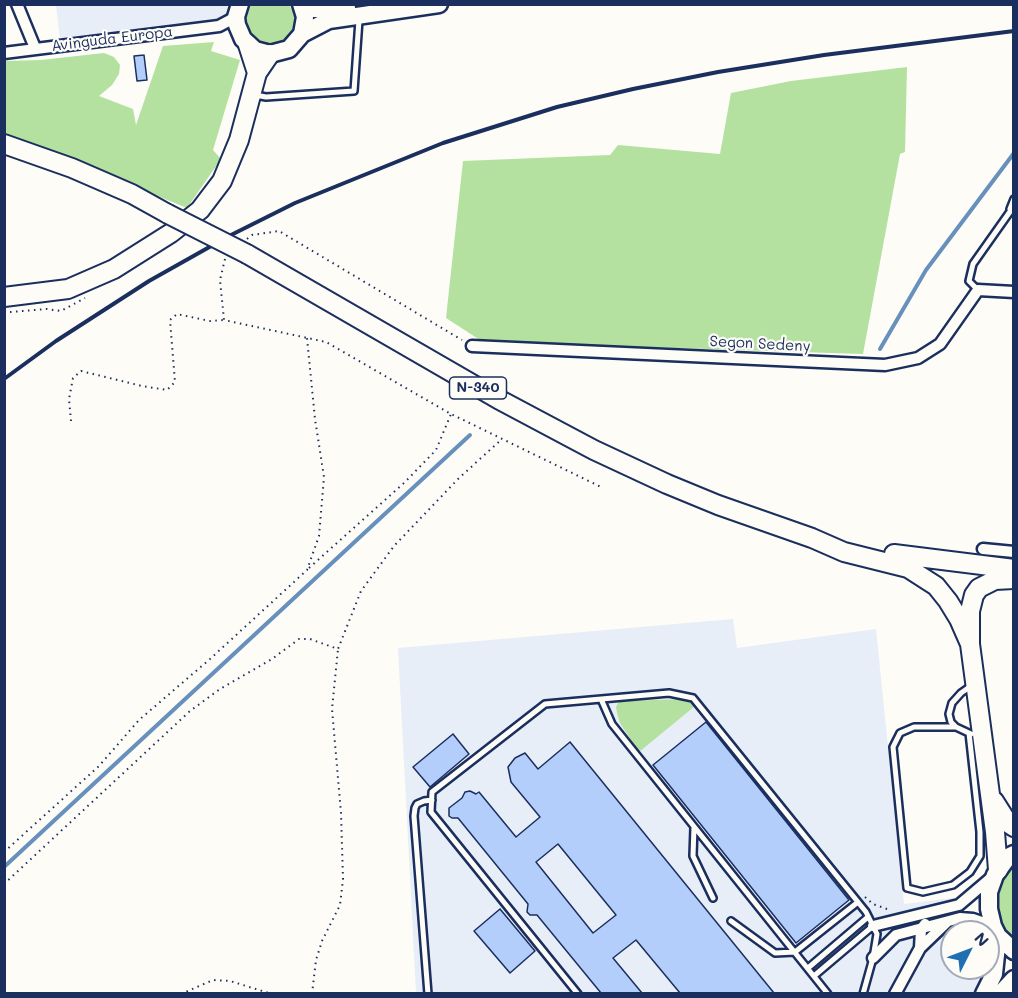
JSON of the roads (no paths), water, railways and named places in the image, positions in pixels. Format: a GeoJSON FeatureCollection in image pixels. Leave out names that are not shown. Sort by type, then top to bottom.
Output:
{"type":"FeatureCollection","features":[{"type":"Feature","properties":{"kind":"highway"},"geometry":{"type":"LineString","coordinates":[[241,25],[256,73]]}},
{"type":"Feature","properties":{"kind":"highway"},"geometry":{"type":"LineString","coordinates":[[4,297],[68,289],[114,269],[171,233],[200,210],[222,181],[239,140],[256,73],[270,54]]}},
{"type":"Feature","properties":{"kind":"highway","name":"N-340"},"geometry":{"type":"LineString","coordinates":[[4,144],[72,168],[132,194],[247,254],[498,399],[594,450],[718,505],[812,538],[909,557],[1014,569]]}},
{"type":"Feature","properties":{"kind":"highway","name":"N-340"},"geometry":{"type":"LineString","coordinates":[[4,156],[70,176],[168,214]]}},
{"type":"Feature","properties":{"kind":"highway"},"geometry":{"type":"LineString","coordinates":[[812,538],[844,552],[908,568],[922,576],[936,586],[948,601],[970,644]]}},
{"type":"Feature","properties":{"kind":"highway"},"geometry":{"type":"LineString","coordinates":[[996,872],[995,832],[990,794],[976,737],[970,611],[974,596],[986,583],[1014,579]]}},
{"type":"Feature","properties":{"kind":"highway"},"geometry":{"type":"LineString","coordinates":[[990,794],[1008,823],[1014,827]]}},
{"type":"Feature","properties":{"kind":"main road"},"geometry":{"type":"LineString","coordinates":[[302,34],[305,16],[302,6],[329,10],[364,10],[439,4]]}},
{"type":"Feature","properties":{"kind":"main road"},"geometry":{"type":"LineString","coordinates":[[241,25],[262,53],[270,54],[289,49],[302,34],[329,20],[364,10]]}},
{"type":"Feature","properties":{"kind":"main road"},"geometry":{"type":"LineString","coordinates":[[992,920],[988,909],[989,892],[996,872],[1014,854]]}},
{"type":"Feature","properties":{"kind":"main road"},"geometry":{"type":"LineString","coordinates":[[1000,935],[1014,951]]}},
{"type":"Feature","properties":{"kind":"main road"},"geometry":{"type":"LineString","coordinates":[[1000,993],[1014,979]]}},
{"type":"Feature","properties":{"kind":"street"},"geometry":{"type":"LineString","coordinates":[[17,4],[35,48]]}},
{"type":"Feature","properties":{"kind":"street","name":"Avinguda Europa"},"geometry":{"type":"LineString","coordinates":[[4,53],[241,25]]}},
{"type":"Feature","properties":{"kind":"street"},"geometry":{"type":"LineString","coordinates":[[978,290],[1014,292]]}},
{"type":"Feature","properties":{"kind":"street","name":"Segon Sedeny"},"geometry":{"type":"LineString","coordinates":[[472,346],[885,365],[918,358],[940,344],[978,290]]}},
{"type":"Feature","properties":{"kind":"street"},"geometry":{"type":"LineString","coordinates":[[983,549],[1014,552]]}},
{"type":"Feature","properties":{"kind":"street"},"geometry":{"type":"LineString","coordinates":[[920,948],[921,928],[928,920],[959,905],[996,872]]}},
{"type":"Feature","properties":{"kind":"street"},"geometry":{"type":"LineString","coordinates":[[871,922],[959,905]]}},
{"type":"Feature","properties":{"kind":"street"},"geometry":{"type":"LineString","coordinates":[[954,920],[960,918],[973,920]]}},
{"type":"Feature","properties":{"kind":"street"},"geometry":{"type":"LineString","coordinates":[[873,958],[896,935],[940,924]]}},
{"type":"Feature","properties":{"kind":"street"},"geometry":{"type":"LineString","coordinates":[[895,993],[920,948],[940,929]]}},
{"type":"Feature","properties":{"kind":"lane"},"geometry":{"type":"LineString","coordinates":[[251,94],[266,98],[354,91],[364,10]]}},
{"type":"Feature","properties":{"kind":"lane"},"geometry":{"type":"LineString","coordinates":[[978,290],[969,281],[973,264],[1011,208],[1014,198]]}},
{"type":"Feature","properties":{"kind":"lane"},"geometry":{"type":"LineString","coordinates":[[956,727],[914,727],[900,733],[893,747],[907,888],[923,892],[953,885],[970,872],[980,856],[976,737],[956,727],[951,722],[950,714],[952,703],[975,683]]}},
{"type":"Feature","properties":{"kind":"lane"},"geometry":{"type":"LineString","coordinates":[[578,993],[431,812],[432,792],[545,704],[669,693],[693,698],[858,902],[871,922],[877,934],[863,993]]}},
{"type":"Feature","properties":{"kind":"lane"},"geometry":{"type":"LineString","coordinates":[[601,699],[612,724],[828,993]]}},
{"type":"Feature","properties":{"kind":"lane"},"geometry":{"type":"LineString","coordinates":[[428,993],[414,816],[417,804],[432,800]]}},
{"type":"Feature","properties":{"kind":"lane"},"geometry":{"type":"LineString","coordinates":[[694,827],[693,856],[713,898]]}},
{"type":"Feature","properties":{"kind":"lane"},"geometry":{"type":"LineString","coordinates":[[731,921],[775,953],[795,952],[858,902]]}},
{"type":"Feature","properties":{"kind":"lane"},"geometry":{"type":"LineString","coordinates":[[808,968],[871,922]]}},
{"type":"Feature","properties":{"kind":"lane"},"geometry":{"type":"LineString","coordinates":[[814,976],[871,922]]}},
{"type":"Feature","properties":{"kind":"waterway"},"geometry":{"type":"LineString","coordinates":[[880,349],[926,270],[1014,153]]}},
{"type":"Feature","properties":{"kind":"waterway"},"geometry":{"type":"LineString","coordinates":[[4,867],[470,435]]}},
{"type":"Feature","properties":{"kind":"railway"},"geometry":{"type":"LineString","coordinates":[[4,379],[56,341],[149,281],[229,236],[295,203],[443,143],[557,107],[718,72],[824,55],[1014,31]]}}]}
